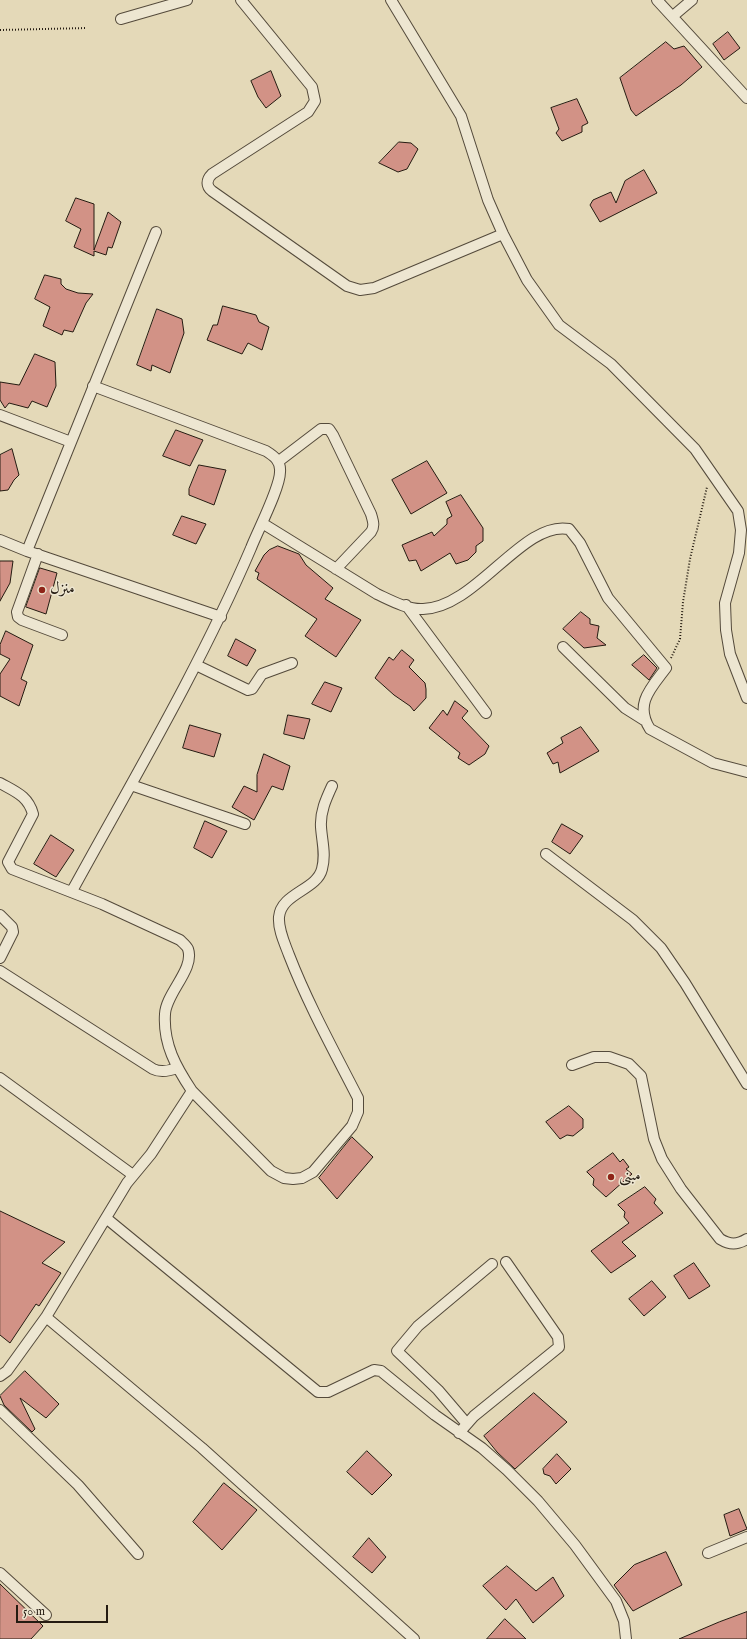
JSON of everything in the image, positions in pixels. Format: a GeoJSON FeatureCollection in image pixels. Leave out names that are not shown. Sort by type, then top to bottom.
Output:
{"type":"FeatureCollection","features":[{"type":"Feature","properties":{"kind":"street"},"geometry":{"type":"LineString","coordinates":[[121,19],[187,0]]}},
{"type":"Feature","properties":{"kind":"street"},"geometry":{"type":"LineString","coordinates":[[241,0],[315,92],[315,101],[308,112],[212,174],[207,181],[207,185],[212,191],[347,286],[360,290],[374,288],[503,234]]}},
{"type":"Feature","properties":{"kind":"street"},"geometry":{"type":"LineString","coordinates":[[391,0],[460,116],[483,185],[503,234],[527,280],[559,325],[611,364],[695,449],[743,509],[740,553],[725,603],[726,630],[730,654],[747,698]]}},
{"type":"Feature","properties":{"kind":"street"},"geometry":{"type":"LineString","coordinates":[[657,0],[747,98]]}},
{"type":"Feature","properties":{"kind":"street"},"geometry":{"type":"LineString","coordinates":[[672,16],[692,0]]}},
{"type":"Feature","properties":{"kind":"street"},"geometry":{"type":"LineString","coordinates":[[26,551],[156,232]]}},
{"type":"Feature","properties":{"kind":"street"},"geometry":{"type":"LineString","coordinates":[[72,891],[221,617],[262,523],[280,478],[281,470],[279,462],[266,451],[93,386]]}},
{"type":"Feature","properties":{"kind":"street"},"geometry":{"type":"LineString","coordinates":[[0,415],[71,442]]}},
{"type":"Feature","properties":{"kind":"street"},"geometry":{"type":"LineString","coordinates":[[279,462],[321,429],[330,429],[371,514],[373,523],[373,529],[371,532],[336,569]]}},
{"type":"Feature","properties":{"kind":"street"},"geometry":{"type":"LineString","coordinates":[[262,523],[377,594],[422,610],[447,603],[479,583],[534,538],[557,528],[570,529],[580,543],[608,598],[666,668],[651,687],[645,699],[643,710],[644,720]]}},
{"type":"Feature","properties":{"kind":"street"},"geometry":{"type":"LineString","coordinates":[[0,540],[26,551],[221,617]]}},
{"type":"Feature","properties":{"kind":"street"},"geometry":{"type":"LineString","coordinates":[[38,554],[17,612],[18,617],[22,620],[62,634]]}},
{"type":"Feature","properties":{"kind":"street"},"geometry":{"type":"LineString","coordinates":[[406,605],[486,713]]}},
{"type":"Feature","properties":{"kind":"street"},"geometry":{"type":"LineString","coordinates":[[563,647],[625,708],[644,720],[650,729],[713,763],[747,772]]}},
{"type":"Feature","properties":{"kind":"street"},"geometry":{"type":"LineString","coordinates":[[196,665],[248,690],[252,689],[262,674],[292,663]]}},
{"type":"Feature","properties":{"kind":"street"},"geometry":{"type":"LineString","coordinates":[[0,783],[19,793],[30,804],[33,814],[4,865],[72,891],[180,940],[188,948],[189,958],[187,967],[168,998],[164,1013],[168,1051],[192,1091],[248,1150],[271,1171],[284,1178],[302,1178],[313,1172],[352,1126],[358,1112],[358,1098],[294,967],[283,938],[279,917],[283,907],[293,896],[316,880],[322,871],[325,854],[321,826],[322,813],[332,786]]}},
{"type":"Feature","properties":{"kind":"street"},"geometry":{"type":"LineString","coordinates":[[131,785],[245,824]]}},
{"type":"Feature","properties":{"kind":"street"},"geometry":{"type":"LineString","coordinates":[[546,854],[633,920],[661,948],[685,983],[747,1084]]}},
{"type":"Feature","properties":{"kind":"street"},"geometry":{"type":"LineString","coordinates":[[0,915],[12,927],[13,932],[0,958]]}},
{"type":"Feature","properties":{"kind":"street"},"geometry":{"type":"LineString","coordinates":[[0,971],[153,1069],[158,1071],[167,1071],[177,1068]]}},
{"type":"Feature","properties":{"kind":"street"},"geometry":{"type":"LineString","coordinates":[[572,1065],[594,1057],[609,1057],[629,1064],[641,1076],[654,1139],[662,1159],[681,1189],[720,1240],[729,1244],[739,1243],[747,1239]]}},
{"type":"Feature","properties":{"kind":"street"},"geometry":{"type":"LineString","coordinates":[[0,1078],[133,1175]]}},
{"type":"Feature","properties":{"kind":"street"},"geometry":{"type":"LineString","coordinates":[[0,1376],[7,1371],[46,1316],[133,1175],[151,1154],[192,1091]]}},
{"type":"Feature","properties":{"kind":"street"},"geometry":{"type":"LineString","coordinates":[[106,1218],[318,1392],[328,1392],[374,1370],[381,1370],[459,1433],[482,1448],[507,1470],[538,1501],[575,1545],[616,1602],[624,1621],[626,1639]]}},
{"type":"Feature","properties":{"kind":"street"},"geometry":{"type":"LineString","coordinates":[[459,1433],[501,1393],[559,1347],[558,1337],[506,1262]]}},
{"type":"Feature","properties":{"kind":"street"},"geometry":{"type":"LineString","coordinates":[[468,1424],[438,1390],[397,1351],[418,1326],[492,1264]]}},
{"type":"Feature","properties":{"kind":"street"},"geometry":{"type":"LineString","coordinates":[[46,1316],[202,1448],[414,1639]]}},
{"type":"Feature","properties":{"kind":"street"},"geometry":{"type":"LineString","coordinates":[[0,1410],[78,1485],[138,1554]]}},
{"type":"Feature","properties":{"kind":"street"},"geometry":{"type":"LineString","coordinates":[[708,1553],[747,1537]]}},
{"type":"Feature","properties":{"kind":"street"},"geometry":{"type":"LineString","coordinates":[[0,1573],[46,1615]]}},
{"type":"Feature","properties":{"kind":"path"},"geometry":{"type":"LineString","coordinates":[[0,30],[87,28]]}},
{"type":"Feature","properties":{"kind":"path"},"geometry":{"type":"LineString","coordinates":[[666,668],[680,639],[683,602],[690,558],[711,470]]}},
{"type":"Feature","properties":{"kind":"building"},"geometry":{"type":"Polygon","coordinates":[[[728,32],[740,48],[724,60],[713,44],[728,32]]]}},
{"type":"Feature","properties":{"kind":"building"},"geometry":{"type":"Polygon","coordinates":[[[666,42],[674,49],[684,46],[702,67],[681,85],[636,116],[631,110],[620,78],[666,42]]]}},
{"type":"Feature","properties":{"kind":"building"},"geometry":{"type":"Polygon","coordinates":[[[271,71],[281,96],[266,108],[258,97],[251,81],[271,71]]]}},
{"type":"Feature","properties":{"kind":"building"},"geometry":{"type":"Polygon","coordinates":[[[577,99],[588,123],[582,126],[582,132],[562,141],[556,133],[559,129],[551,108],[577,99]]]}},
{"type":"Feature","properties":{"kind":"building"},"geometry":{"type":"Polygon","coordinates":[[[399,142],[411,143],[418,149],[407,169],[398,172],[379,163],[399,142]]]}},
{"type":"Feature","properties":{"kind":"building"},"geometry":{"type":"Polygon","coordinates":[[[644,170],[657,193],[600,222],[590,205],[593,200],[611,192],[616,203],[625,181],[644,170]]]}},
{"type":"Feature","properties":{"kind":"building"},"geometry":{"type":"Polygon","coordinates":[[[76,198],[94,204],[94,250],[108,212],[121,222],[112,248],[108,247],[106,255],[94,251],[94,256],[74,247],[81,229],[66,221],[76,198]]]}},
{"type":"Feature","properties":{"kind":"building"},"geometry":{"type":"Polygon","coordinates":[[[45,275],[61,279],[61,284],[66,289],[78,293],[93,294],[86,303],[73,332],[64,330],[62,335],[43,326],[50,307],[35,299],[45,275]]]}},
{"type":"Feature","properties":{"kind":"building"},"geometry":{"type":"Polygon","coordinates":[[[223,306],[256,315],[259,322],[269,327],[262,350],[248,343],[242,354],[207,340],[213,325],[217,325],[223,306]]]}},
{"type":"Feature","properties":{"kind":"building"},"geometry":{"type":"Polygon","coordinates":[[[157,309],[182,319],[184,333],[170,373],[152,365],[151,371],[137,365],[157,309]]]}},
{"type":"Feature","properties":{"kind":"building"},"geometry":{"type":"Polygon","coordinates":[[[35,354],[55,362],[56,386],[47,407],[32,401],[28,408],[9,403],[5,408],[0,400],[0,382],[19,385],[35,354]]]}},
{"type":"Feature","properties":{"kind":"building"},"geometry":{"type":"Polygon","coordinates":[[[176,430],[203,440],[190,466],[163,456],[176,430]]]}},
{"type":"Feature","properties":{"kind":"building"},"geometry":{"type":"Polygon","coordinates":[[[12,449],[19,475],[8,490],[0,491],[0,455],[12,449]]]}},
{"type":"Feature","properties":{"kind":"building"},"geometry":{"type":"Polygon","coordinates":[[[427,461],[447,493],[411,514],[392,480],[427,461]]]}},
{"type":"Feature","properties":{"kind":"building"},"geometry":{"type":"Polygon","coordinates":[[[199,465],[226,470],[214,505],[189,495],[189,489],[199,465]]]}},
{"type":"Feature","properties":{"kind":"building"},"geometry":{"type":"Polygon","coordinates":[[[461,495],[483,528],[483,541],[476,546],[476,552],[468,560],[456,564],[450,553],[421,571],[416,560],[409,561],[402,545],[432,532],[434,536],[447,524],[447,519],[452,516],[446,502],[461,495]]]}},
{"type":"Feature","properties":{"kind":"building"},"geometry":{"type":"Polygon","coordinates":[[[182,516],[206,524],[196,544],[173,535],[182,516]]]}},
{"type":"Feature","properties":{"kind":"building"},"geometry":{"type":"Polygon","coordinates":[[[278,546],[299,554],[306,565],[333,588],[325,599],[361,620],[336,657],[305,636],[317,619],[257,579],[259,573],[255,571],[264,555],[269,550],[278,546]]]}},
{"type":"Feature","properties":{"kind":"building"},"geometry":{"type":"Polygon","coordinates":[[[0,561],[13,561],[10,583],[0,601],[0,561]]]}},
{"type":"Feature","properties":{"kind":"building","name":"منزل"},"geometry":{"type":"Polygon","coordinates":[[[40,568],[57,573],[46,614],[26,607],[40,568]]]}},
{"type":"Feature","properties":{"kind":"building"},"geometry":{"type":"Polygon","coordinates":[[[581,612],[590,619],[590,624],[599,626],[597,638],[606,645],[584,648],[563,629],[581,612]]]}},
{"type":"Feature","properties":{"kind":"building"},"geometry":{"type":"Polygon","coordinates":[[[6,631],[33,645],[21,679],[27,682],[19,706],[0,696],[0,674],[10,659],[0,654],[0,645],[6,631]]]}},
{"type":"Feature","properties":{"kind":"building"},"geometry":{"type":"Polygon","coordinates":[[[236,639],[256,650],[247,666],[228,656],[236,639]]]}},
{"type":"Feature","properties":{"kind":"building"},"geometry":{"type":"Polygon","coordinates":[[[402,650],[414,660],[409,667],[425,683],[426,698],[414,711],[410,706],[394,695],[375,678],[389,657],[393,660],[402,650]]]}},
{"type":"Feature","properties":{"kind":"building"},"geometry":{"type":"Polygon","coordinates":[[[644,655],[657,668],[649,680],[632,665],[644,655]]]}},
{"type":"Feature","properties":{"kind":"building"},"geometry":{"type":"Polygon","coordinates":[[[325,682],[342,688],[331,712],[312,704],[325,682]]]}},
{"type":"Feature","properties":{"kind":"building"},"geometry":{"type":"Polygon","coordinates":[[[455,701],[468,711],[462,718],[489,746],[485,754],[469,765],[458,758],[460,753],[429,728],[443,710],[447,715],[455,701]]]}},
{"type":"Feature","properties":{"kind":"building"},"geometry":{"type":"Polygon","coordinates":[[[288,715],[310,719],[304,739],[284,734],[288,715]]]}},
{"type":"Feature","properties":{"kind":"building"},"geometry":{"type":"Polygon","coordinates":[[[190,725],[221,734],[214,757],[183,748],[190,725]]]}},
{"type":"Feature","properties":{"kind":"building"},"geometry":{"type":"Polygon","coordinates":[[[581,727],[599,751],[560,773],[558,762],[553,764],[547,753],[563,743],[561,738],[581,727]]]}},
{"type":"Feature","properties":{"kind":"building"},"geometry":{"type":"Polygon","coordinates":[[[264,754],[290,766],[283,790],[272,786],[254,820],[232,807],[244,786],[257,792],[257,775],[264,754]]]}},
{"type":"Feature","properties":{"kind":"building"},"geometry":{"type":"Polygon","coordinates":[[[205,821],[227,831],[212,858],[194,848],[205,821]]]}},
{"type":"Feature","properties":{"kind":"building"},"geometry":{"type":"Polygon","coordinates":[[[562,824],[583,836],[570,854],[552,842],[562,824]]]}},
{"type":"Feature","properties":{"kind":"building"},"geometry":{"type":"Polygon","coordinates":[[[51,835],[74,850],[56,877],[34,864],[51,835]]]}},
{"type":"Feature","properties":{"kind":"building"},"geometry":{"type":"Polygon","coordinates":[[[569,1106],[583,1119],[583,1128],[573,1136],[567,1135],[560,1139],[546,1122],[569,1106]]]}},
{"type":"Feature","properties":{"kind":"building"},"geometry":{"type":"Polygon","coordinates":[[[352,1137],[373,1157],[337,1199],[319,1178],[352,1137]]]}},
{"type":"Feature","properties":{"kind":"building","name":"مبنى"},"geometry":{"type":"Polygon","coordinates":[[[613,1153],[620,1162],[623,1159],[629,1167],[626,1169],[632,1174],[606,1197],[593,1185],[594,1179],[587,1172],[613,1153]]]}},
{"type":"Feature","properties":{"kind":"building"},"geometry":{"type":"Polygon","coordinates":[[[645,1187],[656,1199],[654,1203],[663,1213],[622,1242],[636,1256],[611,1273],[591,1251],[629,1223],[624,1217],[625,1212],[618,1205],[645,1187]]]}},
{"type":"Feature","properties":{"kind":"building"},"geometry":{"type":"Polygon","coordinates":[[[0,1211],[65,1242],[42,1263],[61,1273],[39,1306],[36,1304],[10,1343],[0,1335],[0,1211]]]}},
{"type":"Feature","properties":{"kind":"building"},"geometry":{"type":"Polygon","coordinates":[[[694,1263],[710,1286],[689,1299],[674,1276],[694,1263]]]}},
{"type":"Feature","properties":{"kind":"building"},"geometry":{"type":"Polygon","coordinates":[[[652,1281],[666,1297],[644,1316],[629,1299],[652,1281]]]}},
{"type":"Feature","properties":{"kind":"building"},"geometry":{"type":"Polygon","coordinates":[[[25,1371],[59,1404],[46,1418],[20,1398],[35,1429],[32,1432],[4,1405],[0,1396],[25,1371]]]}},
{"type":"Feature","properties":{"kind":"building"},"geometry":{"type":"Polygon","coordinates":[[[534,1393],[567,1422],[515,1469],[497,1452],[484,1436],[534,1393]]]}},
{"type":"Feature","properties":{"kind":"building"},"geometry":{"type":"Polygon","coordinates":[[[367,1451],[392,1475],[372,1495],[347,1472],[367,1451]]]}},
{"type":"Feature","properties":{"kind":"building"},"geometry":{"type":"Polygon","coordinates":[[[557,1454],[571,1469],[556,1484],[550,1476],[544,1474],[543,1469],[557,1454]]]}},
{"type":"Feature","properties":{"kind":"building"},"geometry":{"type":"Polygon","coordinates":[[[224,1483],[257,1510],[222,1550],[193,1522],[224,1483]]]}},
{"type":"Feature","properties":{"kind":"building"},"geometry":{"type":"Polygon","coordinates":[[[739,1509],[747,1529],[730,1536],[724,1515],[739,1509]]]}},
{"type":"Feature","properties":{"kind":"building"},"geometry":{"type":"Polygon","coordinates":[[[369,1538],[386,1557],[372,1573],[353,1557],[369,1538]]]}},
{"type":"Feature","properties":{"kind":"building"},"geometry":{"type":"Polygon","coordinates":[[[666,1552],[682,1585],[633,1611],[614,1585],[634,1565],[666,1552]]]}},
{"type":"Feature","properties":{"kind":"building"},"geometry":{"type":"Polygon","coordinates":[[[507,1566],[536,1591],[553,1577],[564,1596],[533,1623],[516,1599],[506,1610],[483,1586],[507,1566]]]}},
{"type":"Feature","properties":{"kind":"building"},"geometry":{"type":"Polygon","coordinates":[[[0,1584],[43,1626],[31,1639],[0,1639],[0,1584]]]}},
{"type":"Feature","properties":{"kind":"building"},"geometry":{"type":"Polygon","coordinates":[[[747,1612],[747,1639],[679,1639],[719,1622],[747,1612]]]}},
{"type":"Feature","properties":{"kind":"building"},"geometry":{"type":"Polygon","coordinates":[[[505,1619],[525,1638],[526,1639],[487,1639],[505,1619]]]}},
{"type":"Feature","properties":{"kind":"place","name":"منزل"},"geometry":{"type":"Point","coordinates":[42,590]}},
{"type":"Feature","properties":{"kind":"place","name":"مبنى"},"geometry":{"type":"Point","coordinates":[611,1177]}}]}
